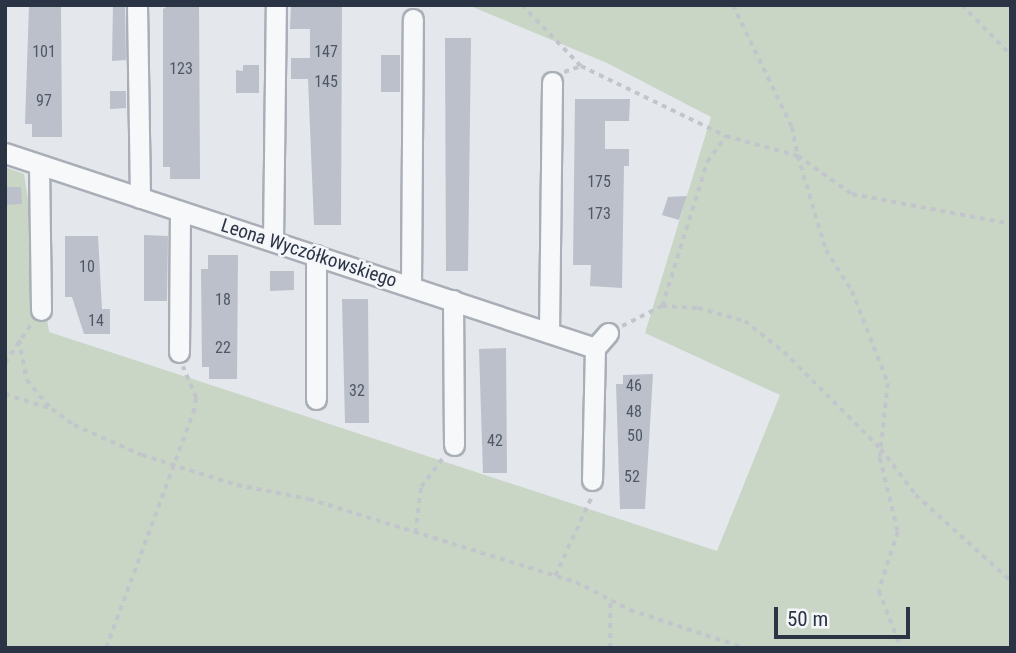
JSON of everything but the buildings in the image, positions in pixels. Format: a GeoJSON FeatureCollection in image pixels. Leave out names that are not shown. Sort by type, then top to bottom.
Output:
{"type":"FeatureCollection","features":[{"type":"Feature","properties":{"kind":"street"},"geometry":{"type":"LineString","coordinates":[[137,5],[140,198]]}},
{"type":"Feature","properties":{"kind":"street"},"geometry":{"type":"LineString","coordinates":[[273,241],[276,5]]}},
{"type":"Feature","properties":{"kind":"street"},"geometry":{"type":"LineString","coordinates":[[411,286],[413,19]]}},
{"type":"Feature","properties":{"kind":"street"},"geometry":{"type":"LineString","coordinates":[[549,331],[552,82]]}},
{"type":"Feature","properties":{"kind":"street","name":"Leona Wyczółkowskiego"},"geometry":{"type":"LineString","coordinates":[[5,153],[549,331],[601,341]]}},
{"type":"Feature","properties":{"kind":"street"},"geometry":{"type":"LineString","coordinates":[[39,165],[41,310]]}},
{"type":"Feature","properties":{"kind":"street"},"geometry":{"type":"LineString","coordinates":[[179,352],[180,212]]}},
{"type":"Feature","properties":{"kind":"street"},"geometry":{"type":"LineString","coordinates":[[316,255],[316,399]]}},
{"type":"Feature","properties":{"kind":"street"},"geometry":{"type":"LineString","coordinates":[[453,300],[454,445]]}},
{"type":"Feature","properties":{"kind":"street"},"geometry":{"type":"LineString","coordinates":[[592,480],[601,341]]}},
{"type":"Feature","properties":{"kind":"path"},"geometry":{"type":"LineString","coordinates":[[522,5],[581,66],[726,136],[798,156],[852,194],[1011,224]]}},
{"type":"Feature","properties":{"kind":"path"},"geometry":{"type":"LineString","coordinates":[[733,5],[792,127],[826,250],[852,291],[888,383],[881,449],[898,532],[879,591],[901,648]]}},
{"type":"Feature","properties":{"kind":"path"},"geometry":{"type":"LineString","coordinates":[[962,5],[1011,55]]}},
{"type":"Feature","properties":{"kind":"path"},"geometry":{"type":"LineString","coordinates":[[552,82],[581,66]]}},
{"type":"Feature","properties":{"kind":"path"},"geometry":{"type":"LineString","coordinates":[[662,306],[707,162],[726,136]]}},
{"type":"Feature","properties":{"kind":"path"},"geometry":{"type":"LineString","coordinates":[[601,341],[662,306],[698,308],[745,321],[784,352],[881,449],[916,495],[1011,581]]}},
{"type":"Feature","properties":{"kind":"path"},"geometry":{"type":"LineString","coordinates":[[5,363],[41,310]]}},
{"type":"Feature","properties":{"kind":"path"},"geometry":{"type":"LineString","coordinates":[[19,340],[27,380],[52,409],[74,425],[173,465],[415,533],[555,576],[610,600],[745,648]]}},
{"type":"Feature","properties":{"kind":"path"},"geometry":{"type":"LineString","coordinates":[[106,648],[154,530],[196,398],[179,352]]}},
{"type":"Feature","properties":{"kind":"path"},"geometry":{"type":"LineString","coordinates":[[5,394],[52,409]]}},
{"type":"Feature","properties":{"kind":"path"},"geometry":{"type":"LineString","coordinates":[[415,533],[421,487],[454,445]]}},
{"type":"Feature","properties":{"kind":"path"},"geometry":{"type":"LineString","coordinates":[[555,576],[592,501],[592,480]]}},
{"type":"Feature","properties":{"kind":"path"},"geometry":{"type":"LineString","coordinates":[[610,600],[610,648]]}},
{"type":"Feature","properties":{"kind":"green space"},"geometry":{"type":"Polygon","coordinates":[[[468,5],[1011,5],[1011,648],[5,648],[5,167],[24,174],[49,332],[717,551],[780,395],[645,333],[711,117],[607,63],[468,5]]]}}]}
